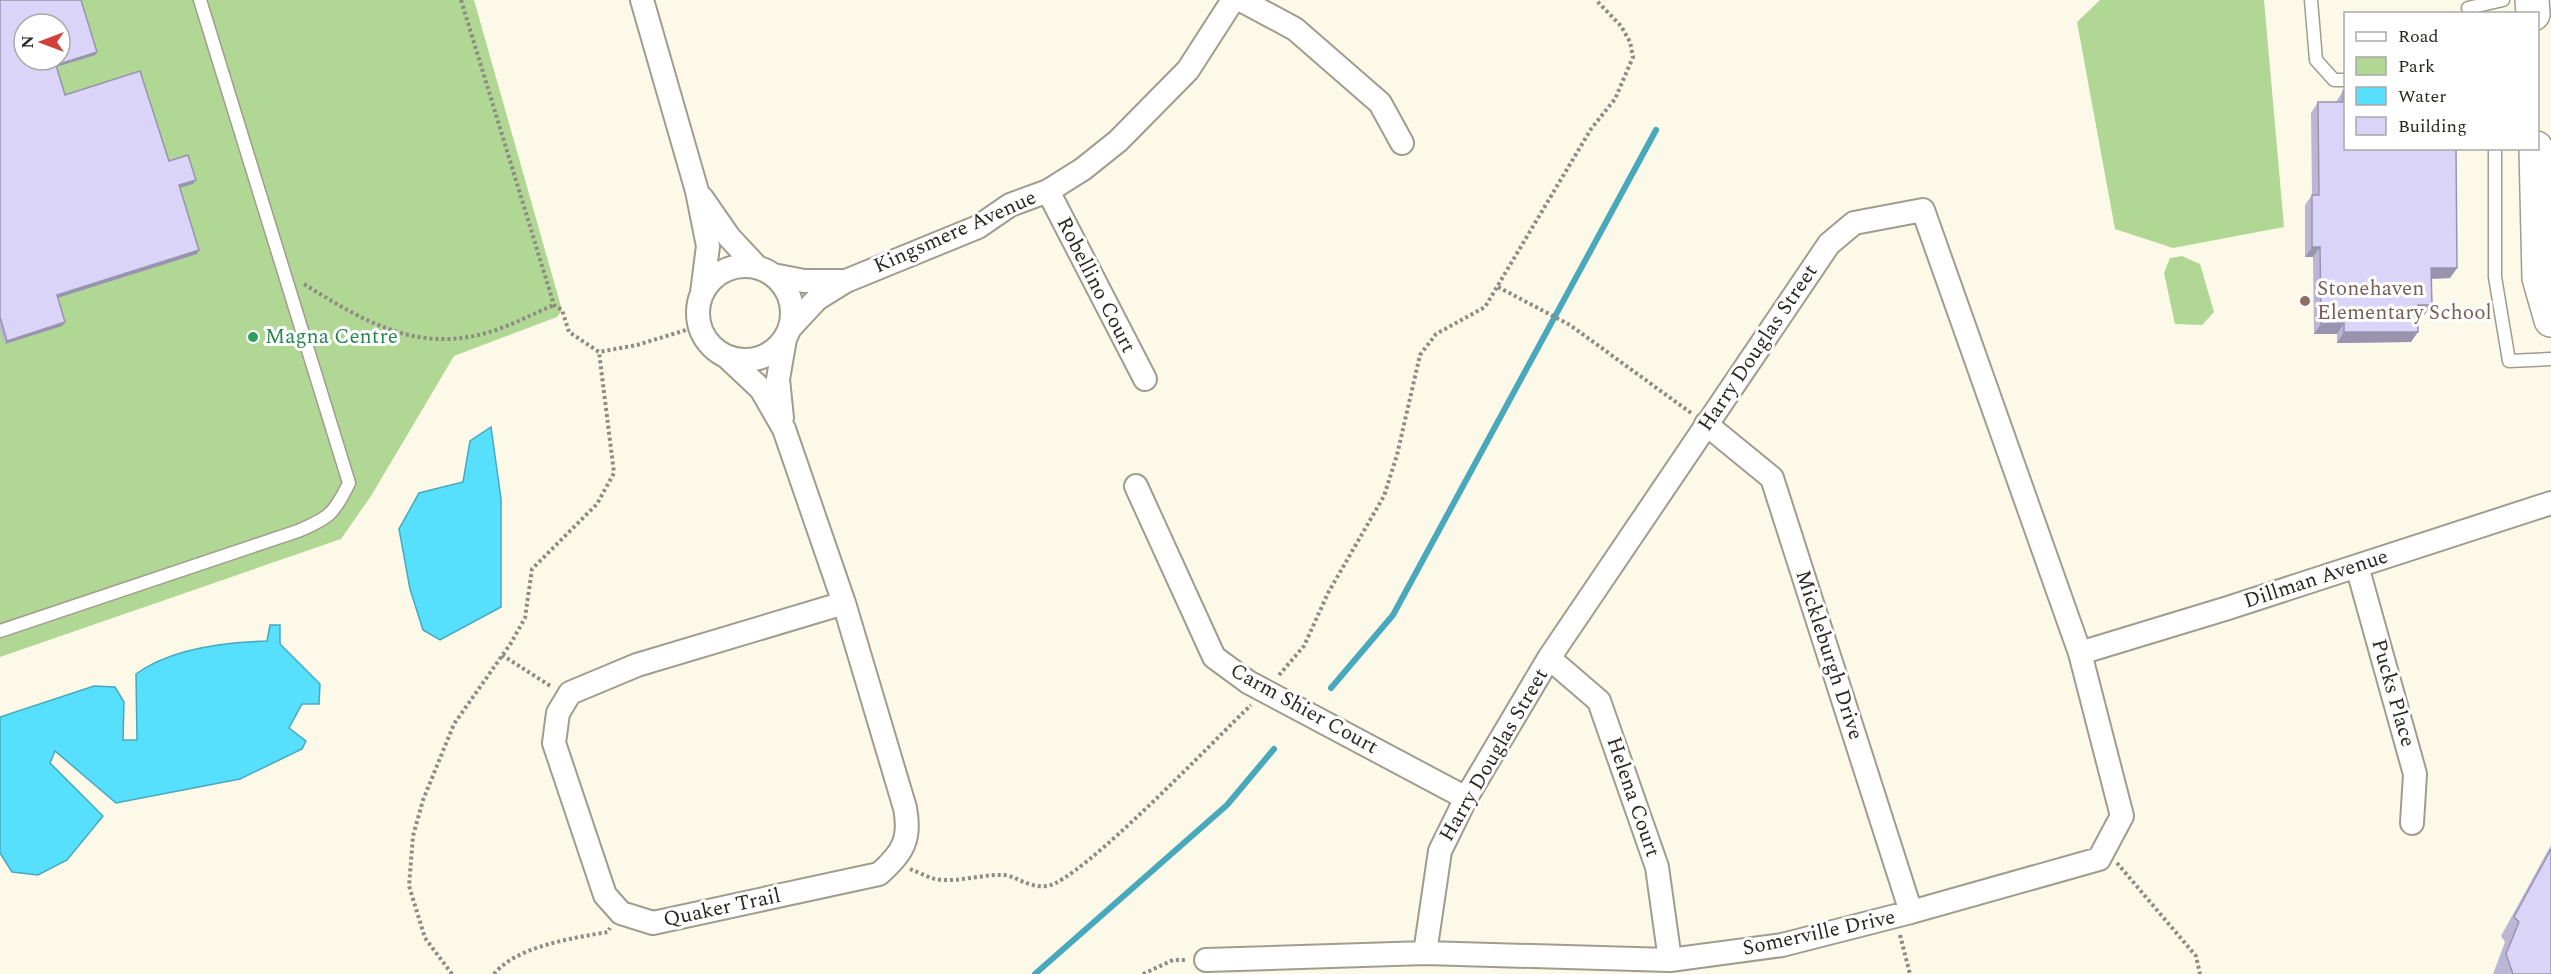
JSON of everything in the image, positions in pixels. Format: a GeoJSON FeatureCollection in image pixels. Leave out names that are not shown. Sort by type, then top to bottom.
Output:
{"type":"FeatureCollection","features":[{"type":"Feature","properties":{"kind":"street"},"geometry":{"type":"LineString","coordinates":[[642,0],[697,191],[708,246],[698,310],[699,326],[709,344],[728,358],[760,389],[784,429],[844,603],[908,824],[908,835],[892,863]]}},
{"type":"Feature","properties":{"kind":"street","name":"Kingsmere Avenue"},"geometry":{"type":"LineString","coordinates":[[788,334],[817,299],[846,281],[978,227],[1010,205],[1048,191],[1083,169],[1118,141],[1188,70],[1233,0]]}},
{"type":"Feature","properties":{"kind":"street"},"geometry":{"type":"LineString","coordinates":[[1241,0],[1295,29],[1380,103],[1402,143]]}},
{"type":"Feature","properties":{"kind":"street"},"geometry":{"type":"LineString","coordinates":[[2536,150],[2539,278],[2551,320]]}},
{"type":"Feature","properties":{"kind":"street"},"geometry":{"type":"LineString","coordinates":[[697,191],[729,237],[789,296],[792,310],[778,379],[784,429]]}},
{"type":"Feature","properties":{"kind":"street","name":"Robellino Court"},"geometry":{"type":"LineString","coordinates":[[1048,191],[1145,379]]}},
{"type":"Feature","properties":{"kind":"street","name":"Harry Douglas Street"},"geometry":{"type":"LineString","coordinates":[[1425,953],[1440,851],[1466,798],[1549,658],[1706,424],[1829,244],[1854,223],[1923,210],[2080,653]]}},
{"type":"Feature","properties":{"kind":"street"},"geometry":{"type":"LineString","coordinates":[[702,293],[713,279],[728,269],[745,266],[765,271]]}},
{"type":"Feature","properties":{"kind":"street","name":"Kingsmere Avenue"},"geometry":{"type":"LineString","coordinates":[[765,271],[804,281],[846,281]]}},
{"type":"Feature","properties":{"kind":"street"},"geometry":{"type":"LineString","coordinates":[[728,358],[745,361],[759,359],[773,352],[788,334]]}},
{"type":"Feature","properties":{"kind":"street","name":"Mickleburgh Drive"},"geometry":{"type":"LineString","coordinates":[[1706,424],[1772,478],[1903,914]]}},
{"type":"Feature","properties":{"kind":"street","name":"Carm Shier Court"},"geometry":{"type":"LineString","coordinates":[[1136,486],[1214,657],[1248,682],[1466,798]]}},
{"type":"Feature","properties":{"kind":"street","name":"Dillman Avenue"},"geometry":{"type":"LineString","coordinates":[[2080,653],[2551,503]]}},
{"type":"Feature","properties":{"kind":"street","name":"Pucks Place"},"geometry":{"type":"LineString","coordinates":[[2357,566],[2415,774],[2412,823]]}},
{"type":"Feature","properties":{"kind":"street"},"geometry":{"type":"LineString","coordinates":[[621,913],[605,895],[558,757],[554,727],[558,713],[570,693],[637,665],[844,603]]}},
{"type":"Feature","properties":{"kind":"street","name":"Somerville Drive"},"geometry":{"type":"LineString","coordinates":[[1206,960],[1425,953],[1670,960],[1782,945],[2099,859],[2122,816],[2080,653]]}},
{"type":"Feature","properties":{"kind":"street","name":"Helena Court"},"geometry":{"type":"LineString","coordinates":[[1549,658],[1599,701],[1657,867],[1670,960]]}},
{"type":"Feature","properties":{"kind":"street","name":"Quaker Trail"},"geometry":{"type":"LineString","coordinates":[[621,913],[653,922],[870,877],[879,874],[892,863]]}},
{"type":"Feature","properties":{"kind":"lane"},"geometry":{"type":"LineString","coordinates":[[0,631],[307,528],[324,520],[338,506],[349,483],[200,0]]}},
{"type":"Feature","properties":{"kind":"lane"},"geometry":{"type":"LineString","coordinates":[[2311,0],[2316,60],[2334,80],[2344,80]]}},
{"type":"Feature","properties":{"kind":"lane"},"geometry":{"type":"LineString","coordinates":[[2468,7],[2503,0]]}},
{"type":"Feature","properties":{"kind":"lane"},"geometry":{"type":"LineString","coordinates":[[2495,150],[2495,277],[2509,361],[2551,359]]}},
{"type":"Feature","properties":{"kind":"path"},"geometry":{"type":"LineString","coordinates":[[461,0],[554,305],[562,310],[569,332],[599,352],[637,345],[699,326]]}},
{"type":"Feature","properties":{"kind":"path"},"geometry":{"type":"LineString","coordinates":[[892,863],[935,879],[968,879],[1006,875],[1026,884],[1048,886],[1070,875],[1108,844],[1265,691],[1304,646],[1328,593],[1384,496],[1397,455],[1420,355],[1436,334],[1485,307],[1591,129],[1615,99],[1633,57],[1630,42],[1622,26],[1596,0]]}},
{"type":"Feature","properties":{"kind":"path"},"geometry":{"type":"LineString","coordinates":[[295,279],[349,312],[392,332],[442,340],[486,333],[554,305]]}},
{"type":"Feature","properties":{"kind":"path"},"geometry":{"type":"LineString","coordinates":[[1498,287],[1570,325],[1706,424]]}},
{"type":"Feature","properties":{"kind":"path"},"geometry":{"type":"LineString","coordinates":[[452,974],[425,938],[409,885],[412,836],[423,800],[454,724],[502,656],[525,618],[532,569],[597,504],[614,473],[599,352]]}},
{"type":"Feature","properties":{"kind":"path"},"geometry":{"type":"LineString","coordinates":[[502,656],[567,698]]}},
{"type":"Feature","properties":{"kind":"path"},"geometry":{"type":"LineString","coordinates":[[2104,849],[2196,956],[2200,974]]}},
{"type":"Feature","properties":{"kind":"path"},"geometry":{"type":"LineString","coordinates":[[494,974],[501,965],[530,951],[569,939],[608,932],[621,913]]}},
{"type":"Feature","properties":{"kind":"path"},"geometry":{"type":"LineString","coordinates":[[1903,914],[1910,974]]}},
{"type":"Feature","properties":{"kind":"path"},"geometry":{"type":"LineString","coordinates":[[1143,974],[1173,960],[1206,960]]}},
{"type":"Feature","properties":{"kind":"green space","name":"Magna Centre"},"geometry":{"type":"Polygon","coordinates":[[[0,0],[474,0],[562,310],[557,317],[454,356],[371,496],[341,539],[0,657],[0,0]]]}},
{"type":"Feature","properties":{"kind":"green space"},"geometry":{"type":"Polygon","coordinates":[[[2100,0],[2264,0],[2284,227],[2173,248],[2115,229],[2077,22],[2100,0]]]}},
{"type":"Feature","properties":{"kind":"green space"},"geometry":{"type":"Polygon","coordinates":[[[2182,256],[2200,264],[2214,312],[2202,325],[2175,324],[2164,273],[2170,258],[2182,256]]]}},
{"type":"Feature","properties":{"kind":"water"},"geometry":{"type":"Polygon","coordinates":[[[491,427],[501,499],[501,607],[440,640],[423,630],[410,589],[399,529],[419,493],[463,482],[470,441],[491,427]]]}},
{"type":"Feature","properties":{"kind":"water"},"geometry":{"type":"Polygon","coordinates":[[[270,625],[280,625],[280,644],[320,684],[319,704],[302,704],[289,728],[306,741],[302,749],[240,779],[116,803],[55,751],[50,763],[103,816],[67,860],[38,875],[12,872],[0,853],[0,717],[94,686],[115,687],[124,702],[123,740],[137,740],[136,674],[165,658],[198,648],[267,641],[270,625]]]}},
{"type":"Feature","properties":{"kind":"building"},"geometry":{"type":"Polygon","coordinates":[[[0,0],[81,0],[97,52],[72,60],[72,12],[12,12],[12,72],[58,72],[65,95],[140,71],[169,161],[188,155],[196,180],[179,185],[199,250],[57,295],[65,322],[7,341],[0,317],[0,0]]]}},
{"type":"Feature","properties":{"kind":"building"},"geometry":{"type":"Polygon","coordinates":[[[2344,91],[2344,150],[2456,150],[2457,268],[2431,268],[2432,305],[2418,305],[2418,332],[2344,332],[2344,323],[2321,324],[2320,247],[2312,247],[2312,195],[2319,195],[2318,102],[2343,102],[2344,91]]]}},
{"type":"Feature","properties":{"kind":"building"},"geometry":{"type":"Polygon","coordinates":[[[2551,849],[2551,974],[2513,974],[2506,954],[2519,922],[2514,917],[2551,849]]]}},
{"type":"Feature","properties":{"kind":"waterway"},"geometry":{"type":"LineString","coordinates":[[1331,688],[1393,615],[1656,130]]}},
{"type":"Feature","properties":{"kind":"waterway"},"geometry":{"type":"LineString","coordinates":[[1035,974],[1227,805],[1274,749]]}},
{"type":"Feature","properties":{"kind":"place","name":"Stonehaven Elementary School"},"geometry":{"type":"Point","coordinates":[2305,301]}},
{"type":"Feature","properties":{"kind":"place","name":"Magna Centre"},"geometry":{"type":"Point","coordinates":[253,337]}}]}
